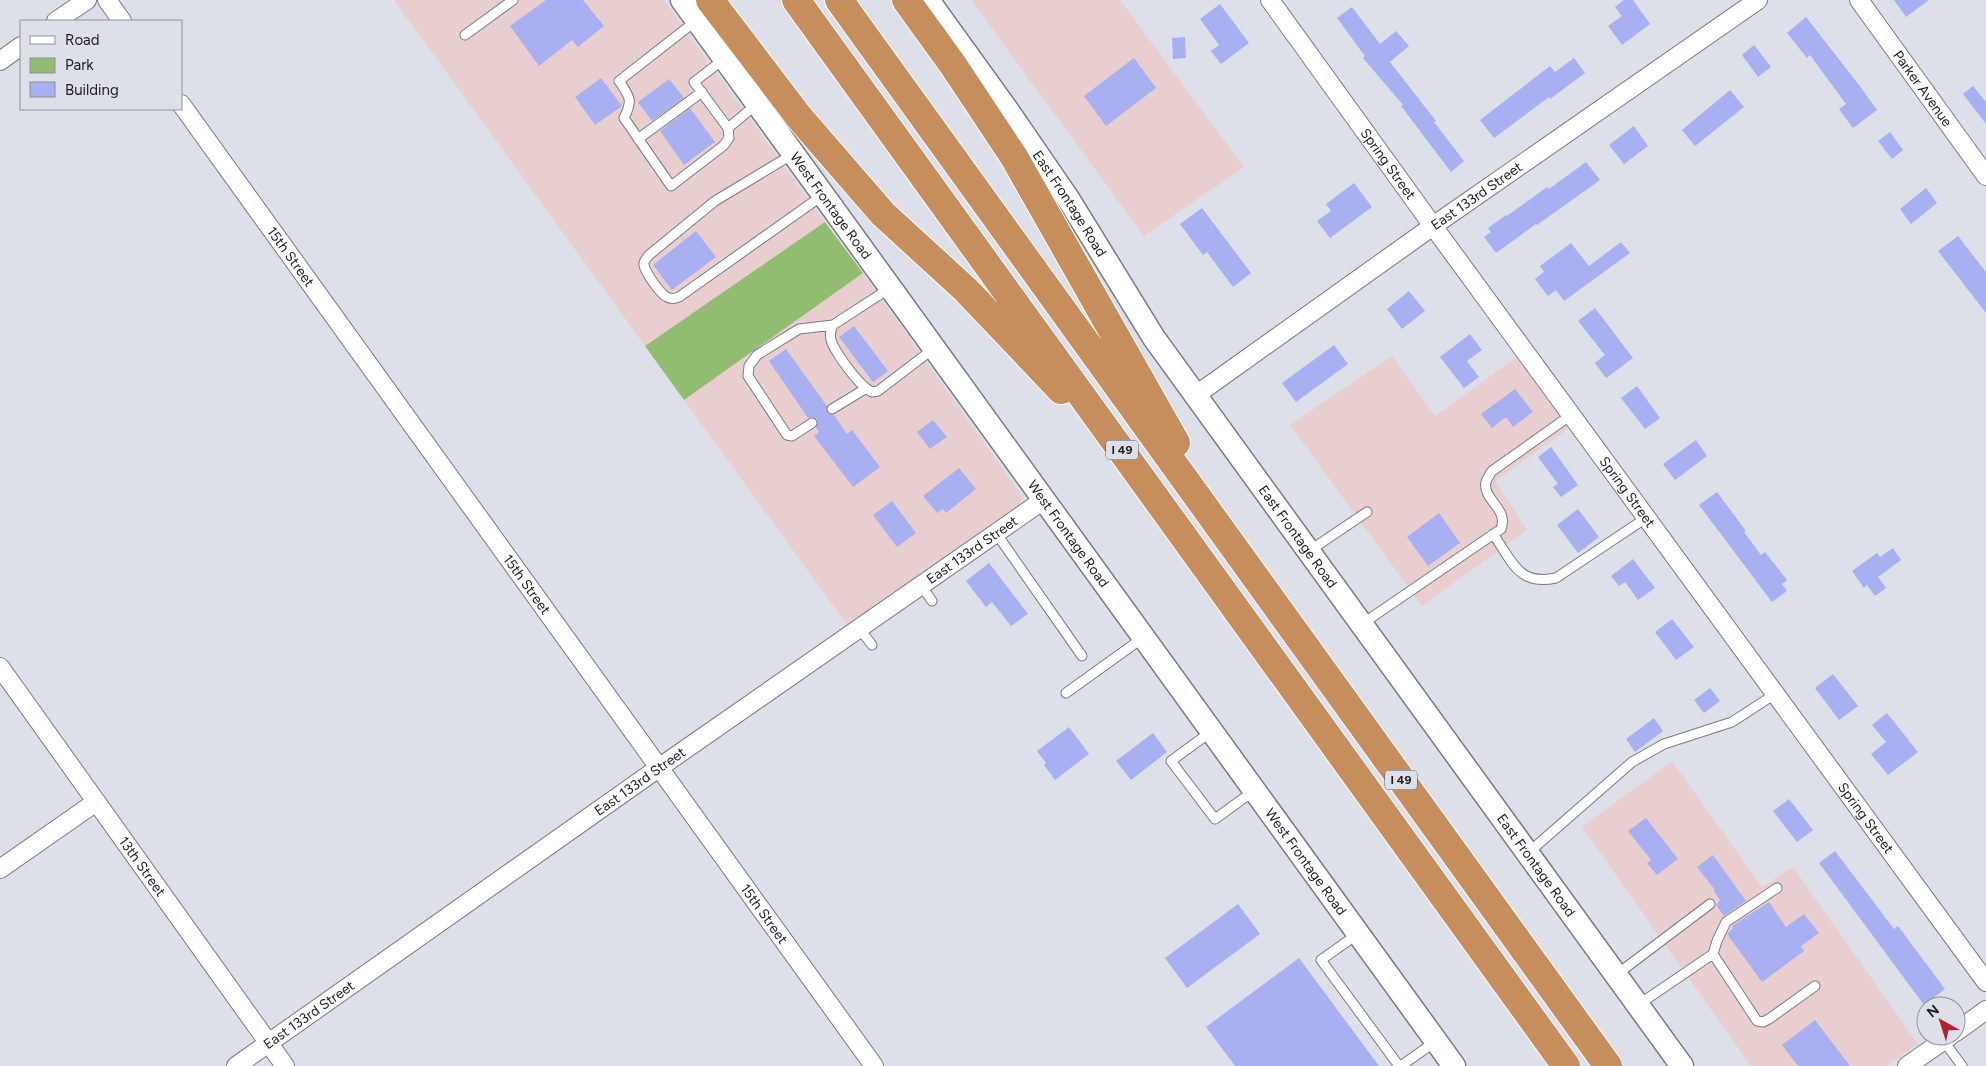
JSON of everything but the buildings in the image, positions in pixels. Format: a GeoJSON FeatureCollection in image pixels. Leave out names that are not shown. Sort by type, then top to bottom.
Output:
{"type":"FeatureCollection","features":[{"type":"Feature","properties":{"kind":"highway","name":"I 49"},"geometry":{"type":"LineString","coordinates":[[796,0],[1566,1066]]}},
{"type":"Feature","properties":{"kind":"highway","name":"I 49"},"geometry":{"type":"LineString","coordinates":[[839,0],[1608,1066]]}},
{"type":"Feature","properties":{"kind":"highway"},"geometry":{"type":"LineString","coordinates":[[906,0],[991,120],[1048,214],[1175,440],[1194,494]]}},
{"type":"Feature","properties":{"kind":"highway"},"geometry":{"type":"LineString","coordinates":[[703,10],[883,214],[966,290],[1138,472]]}},
{"type":"Feature","properties":{"kind":"street"},"geometry":{"type":"LineString","coordinates":[[57,20],[87,0]]}},
{"type":"Feature","properties":{"kind":"street"},"geometry":{"type":"LineString","coordinates":[[107,0],[121,20]]}},
{"type":"Feature","properties":{"kind":"street","name":"West Frontage Road"},"geometry":{"type":"LineString","coordinates":[[682,0],[703,10],[725,58],[757,104],[1454,1066]]}},
{"type":"Feature","properties":{"kind":"street","name":"East Frontage Road"},"geometry":{"type":"LineString","coordinates":[[928,0],[1069,200],[1154,338],[1682,1066]]}},
{"type":"Feature","properties":{"kind":"street","name":"Spring Street"},"geometry":{"type":"LineString","coordinates":[[1270,0],[1986,982]]}},
{"type":"Feature","properties":{"kind":"street","name":"East 133rd Street"},"geometry":{"type":"LineString","coordinates":[[1196,395],[1433,226],[1758,0]]}},
{"type":"Feature","properties":{"kind":"street","name":"Parker Avenue"},"geometry":{"type":"LineString","coordinates":[[1859,0],[1986,176]]}},
{"type":"Feature","properties":{"kind":"street"},"geometry":{"type":"LineString","coordinates":[[0,61],[20,47]]}},
{"type":"Feature","properties":{"kind":"street","name":"15th Street"},"geometry":{"type":"LineString","coordinates":[[182,105],[660,766],[874,1066]]}},
{"type":"Feature","properties":{"kind":"street","name":"East 133rd Street"},"geometry":{"type":"LineString","coordinates":[[236,1066],[660,766],[1045,499]]}},
{"type":"Feature","properties":{"kind":"street","name":"13th Street"},"geometry":{"type":"LineString","coordinates":[[0,667],[285,1066]]}},
{"type":"Feature","properties":{"kind":"street"},"geometry":{"type":"LineString","coordinates":[[0,869],[96,802]]}},
{"type":"Feature","properties":{"kind":"street"},"geometry":{"type":"LineString","coordinates":[[1966,1024],[1986,1010]]}},
{"type":"Feature","properties":{"kind":"street"},"geometry":{"type":"LineString","coordinates":[[1907,1066],[1936,1046]]}},
{"type":"Feature","properties":{"kind":"lane"},"geometry":{"type":"LineString","coordinates":[[465,35],[513,0]]}},
{"type":"Feature","properties":{"kind":"lane"},"geometry":{"type":"LineString","coordinates":[[703,10],[620,81],[630,98],[630,106],[624,118],[671,186],[723,146],[729,138],[728,128],[694,82],[725,58]]}},
{"type":"Feature","properties":{"kind":"lane"},"geometry":{"type":"LineString","coordinates":[[638,139],[702,92]]}},
{"type":"Feature","properties":{"kind":"lane"},"geometry":{"type":"LineString","coordinates":[[728,128],[757,104]]}},
{"type":"Feature","properties":{"kind":"lane"},"geometry":{"type":"LineString","coordinates":[[793,154],[715,201],[649,255],[644,261],[648,274],[665,297],[672,299],[679,297],[823,195]]}},
{"type":"Feature","properties":{"kind":"lane"},"geometry":{"type":"LineString","coordinates":[[812,423],[792,436],[787,434],[748,376],[749,366],[757,355],[799,328],[833,325],[890,288]]}},
{"type":"Feature","properties":{"kind":"lane"},"geometry":{"type":"LineString","coordinates":[[833,325],[830,332],[832,343],[864,389],[872,392],[878,391],[934,348]]}},
{"type":"Feature","properties":{"kind":"lane"},"geometry":{"type":"LineString","coordinates":[[832,409],[864,389]]}},
{"type":"Feature","properties":{"kind":"lane"},"geometry":{"type":"LineString","coordinates":[[1362,624],[1501,529],[1504,521],[1502,515],[1487,492],[1486,483],[1492,471],[1571,415]]}},
{"type":"Feature","properties":{"kind":"lane"},"geometry":{"type":"LineString","coordinates":[[1308,551],[1367,512]]}},
{"type":"Feature","properties":{"kind":"lane"},"geometry":{"type":"LineString","coordinates":[[1493,534],[1521,574],[1529,579],[1543,581],[1556,578],[1646,518]]}},
{"type":"Feature","properties":{"kind":"lane"},"geometry":{"type":"LineString","coordinates":[[996,533],[1082,656]]}},
{"type":"Feature","properties":{"kind":"lane"},"geometry":{"type":"LineString","coordinates":[[921,585],[932,601]]}},
{"type":"Feature","properties":{"kind":"lane"},"geometry":{"type":"LineString","coordinates":[[859,628],[872,645]]}},
{"type":"Feature","properties":{"kind":"lane"},"geometry":{"type":"LineString","coordinates":[[1066,693],[1144,636]]}},
{"type":"Feature","properties":{"kind":"lane"},"geometry":{"type":"LineString","coordinates":[[1527,854],[1632,762],[1664,744],[1732,722],[1775,694]]}},
{"type":"Feature","properties":{"kind":"lane"},"geometry":{"type":"LineString","coordinates":[[1212,730],[1171,761],[1215,818],[1255,790]]}},
{"type":"Feature","properties":{"kind":"lane"},"geometry":{"type":"LineString","coordinates":[[1638,1005],[1713,954],[1726,922],[1777,888]]}},
{"type":"Feature","properties":{"kind":"lane"},"geometry":{"type":"LineString","coordinates":[[1616,975],[1710,904]]}},
{"type":"Feature","properties":{"kind":"lane"},"geometry":{"type":"LineString","coordinates":[[1359,933],[1321,960],[1400,1066],[1436,1041]]}},
{"type":"Feature","properties":{"kind":"lane"},"geometry":{"type":"LineString","coordinates":[[1713,954],[1757,1021],[1763,1022],[1769,1019],[1815,986]]}},
{"type":"Feature","properties":{"kind":"lane"},"geometry":{"type":"LineString","coordinates":[[1954,1046],[1962,1066]]}},
{"type":"Feature","properties":{"kind":"shaded area"},"geometry":{"type":"Polygon","coordinates":[[[394,0],[664,0],[825,222],[645,346],[394,0]]]}},
{"type":"Feature","properties":{"kind":"shaded area"},"geometry":{"type":"Polygon","coordinates":[[[971,0],[1120,0],[1244,167],[1144,236],[971,0]]]}},
{"type":"Feature","properties":{"kind":"shaded area"},"geometry":{"type":"Polygon","coordinates":[[[863,273],[1023,497],[1019,505],[848,626],[684,400],[863,273]]]}},
{"type":"Feature","properties":{"kind":"shaded area"},"geometry":{"type":"Polygon","coordinates":[[[1392,356],[1435,416],[1517,357],[1569,428],[1495,481],[1527,530],[1422,606],[1290,425],[1392,356]]]}},
{"type":"Feature","properties":{"kind":"shaded area"},"geometry":{"type":"Polygon","coordinates":[[[1672,761],[1762,887],[1793,867],[1916,1041],[1916,1045],[1886,1066],[1751,1066],[1582,827],[1672,761]]]}},
{"type":"Feature","properties":{"kind":"green space"},"geometry":{"type":"Polygon","coordinates":[[[825,222],[863,273],[684,400],[645,346],[825,222]]]}}]}
